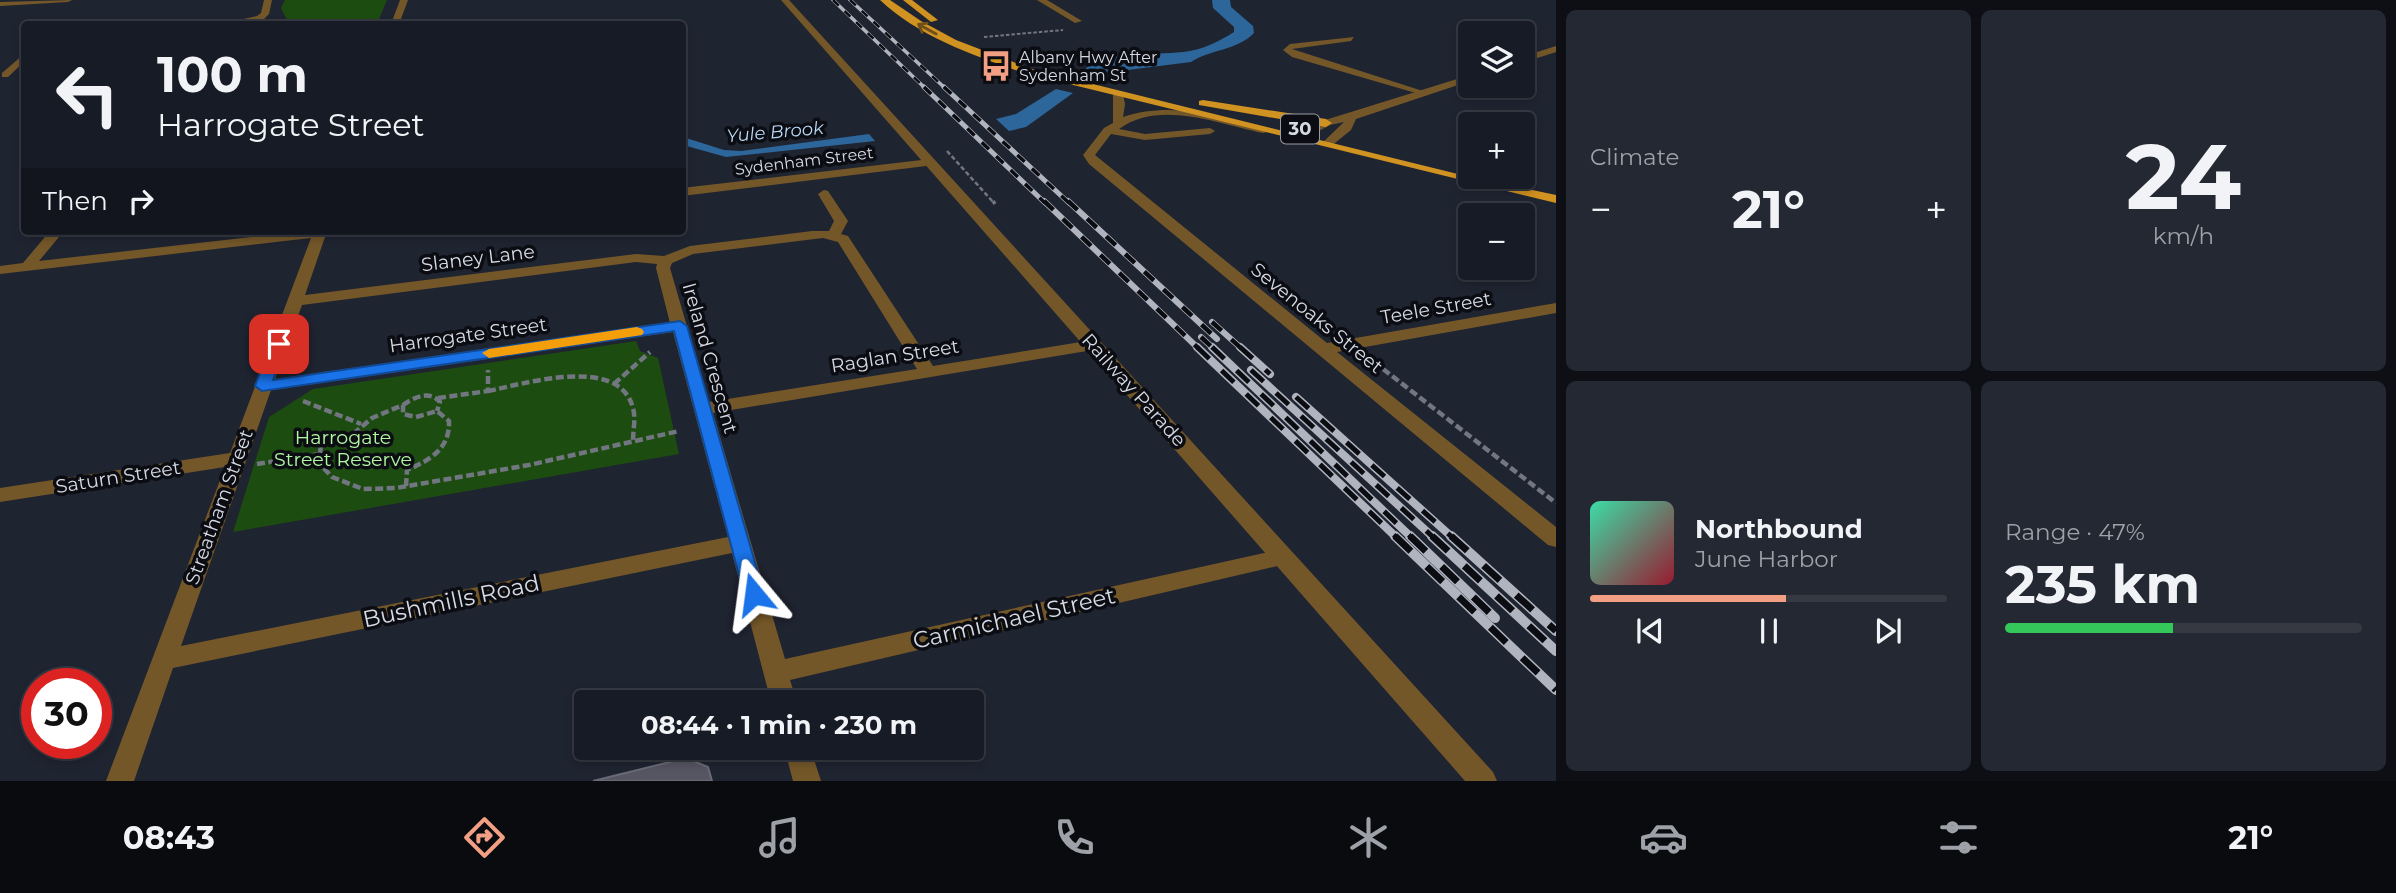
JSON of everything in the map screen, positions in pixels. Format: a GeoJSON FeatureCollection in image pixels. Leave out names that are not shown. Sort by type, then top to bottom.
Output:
{"type":"FeatureCollection","features":[{"type":"Feature","properties":{"kind":"highway","name":"30"},"geometry":{"type":"LineString","coordinates":[[884,0],[916,23],[974,51],[1046,76],[1277,133],[1304,135]]}},
{"type":"Feature","properties":{"kind":"highway","name":"30"},"geometry":{"type":"LineString","coordinates":[[907,0],[944,26],[989,47],[1039,64],[1304,135],[1458,167]]}},
{"type":"Feature","properties":{"kind":"highway"},"geometry":{"type":"LineString","coordinates":[[1130,88],[1326,123]]}},
{"type":"Feature","properties":{"kind":"highway","name":"30"},"geometry":{"type":"LineString","coordinates":[[1331,141],[1556,199]]}},
{"type":"Feature","properties":{"kind":"highway"},"geometry":{"type":"LineString","coordinates":[[1535,186],[1556,191]]}},
{"type":"Feature","properties":{"kind":"street"},"geometry":{"type":"LineString","coordinates":[[0,4],[68,0]]}},
{"type":"Feature","properties":{"kind":"street"},"geometry":{"type":"LineString","coordinates":[[242,21],[260,18],[265,13],[268,0]]}},
{"type":"Feature","properties":{"kind":"street"},"geometry":{"type":"LineString","coordinates":[[396,21],[404,0]]}},
{"type":"Feature","properties":{"kind":"street","name":"Railway Parade"},"geometry":{"type":"LineString","coordinates":[[785,0],[1483,781]]}},
{"type":"Feature","properties":{"kind":"street"},"geometry":{"type":"LineString","coordinates":[[1041,0],[1078,21]]}},
{"type":"Feature","properties":{"kind":"street"},"geometry":{"type":"LineString","coordinates":[[1535,56],[1556,49]]}},
{"type":"Feature","properties":{"kind":"street"},"geometry":{"type":"LineString","coordinates":[[5,75],[21,60]]}},
{"type":"Feature","properties":{"kind":"street"},"geometry":{"type":"LineString","coordinates":[[1304,135],[1326,123],[1458,82]]}},
{"type":"Feature","properties":{"kind":"street","name":"Sevenoaks Street"},"geometry":{"type":"LineString","coordinates":[[1118,94],[1119,104],[1112,125],[1089,155],[1093,162],[1556,539]]}},
{"type":"Feature","properties":{"kind":"street"},"geometry":{"type":"LineString","coordinates":[[1112,125],[1144,112],[1167,112],[1277,133]]}},
{"type":"Feature","properties":{"kind":"street"},"geometry":{"type":"LineString","coordinates":[[1331,141],[1347,128],[1352,117]]}},
{"type":"Feature","properties":{"kind":"street"},"geometry":{"type":"LineString","coordinates":[[1112,125],[1145,137],[1210,131]]}},
{"type":"Feature","properties":{"kind":"street","name":"Sydenham Street"},"geometry":{"type":"LineString","coordinates":[[686,192],[930,163]]}},
{"type":"Feature","properties":{"kind":"street"},"geometry":{"type":"LineString","coordinates":[[824,194],[841,221],[834,235],[849,245],[928,372]]}},
{"type":"Feature","properties":{"kind":"street"},"geometry":{"type":"LineString","coordinates":[[27,267],[54,235]]}},
{"type":"Feature","properties":{"kind":"street"},"geometry":{"type":"LineString","coordinates":[[0,270],[304,235]]}},
{"type":"Feature","properties":{"kind":"street","name":"Streatham Street"},"geometry":{"type":"LineString","coordinates":[[120,781],[262,386],[295,301],[328,235]]}},
{"type":"Feature","properties":{"kind":"street","name":"Ireland Crescent"},"geometry":{"type":"LineString","coordinates":[[776,672],[663,268],[666,260],[690,250],[812,235],[834,235]]}},
{"type":"Feature","properties":{"kind":"street","name":"Slaney Lane"},"geometry":{"type":"LineString","coordinates":[[295,301],[636,258],[666,260]]}},
{"type":"Feature","properties":{"kind":"street","name":"Teele Street"},"geometry":{"type":"LineString","coordinates":[[1323,349],[1556,308]]}},
{"type":"Feature","properties":{"kind":"street","name":"Harrogate Street"},"geometry":{"type":"LineString","coordinates":[[262,386],[680,326]]}},
{"type":"Feature","properties":{"kind":"street","name":"Raglan Street"},"geometry":{"type":"LineString","coordinates":[[703,409],[1093,345]]}},
{"type":"Feature","properties":{"kind":"street","name":"Saturn Street"},"geometry":{"type":"LineString","coordinates":[[0,495],[236,459]]}},
{"type":"Feature","properties":{"kind":"street","name":"Bushmills Road"},"geometry":{"type":"LineString","coordinates":[[163,660],[739,543]]}},
{"type":"Feature","properties":{"kind":"street","name":"Carmichael Street"},"geometry":{"type":"LineString","coordinates":[[776,672],[1282,556]]}},
{"type":"Feature","properties":{"kind":"street"},"geometry":{"type":"LineString","coordinates":[[776,672],[781,690]]}},
{"type":"Feature","properties":{"kind":"street"},"geometry":{"type":"LineString","coordinates":[[801,760],[807,781]]}},
{"type":"Feature","properties":{"kind":"lane"},"geometry":{"type":"LineString","coordinates":[[1351,39],[1290,46],[1287,50],[1295,55],[1423,93]]}},
{"type":"Feature","properties":{"kind":"path"},"geometry":{"type":"LineString","coordinates":[[980,37],[1063,30]]}},
{"type":"Feature","properties":{"kind":"path"},"geometry":{"type":"LineString","coordinates":[[1351,344],[1556,503]]}},
{"type":"Feature","properties":{"kind":"path"},"geometry":{"type":"LineString","coordinates":[[614,384],[650,352]]}},
{"type":"Feature","properties":{"kind":"path"},"geometry":{"type":"LineString","coordinates":[[488,362],[488,391]]}},
{"type":"Feature","properties":{"kind":"path"},"geometry":{"type":"LineString","coordinates":[[633,441],[633,407],[626,394],[614,384],[599,378],[574,375],[438,398],[428,394],[415,397],[361,424],[346,440],[321,444],[319,463],[332,477],[363,489],[406,486],[529,465],[679,431]]}},
{"type":"Feature","properties":{"kind":"path"},"geometry":{"type":"LineString","coordinates":[[403,405],[403,414],[409,417],[428,415],[437,411],[440,402],[438,398]]}},
{"type":"Feature","properties":{"kind":"path"},"geometry":{"type":"LineString","coordinates":[[303,401],[361,424]]}},
{"type":"Feature","properties":{"kind":"path"},"geometry":{"type":"LineString","coordinates":[[406,486],[407,470],[429,461],[446,446],[450,434],[449,421],[437,411]]}},
{"type":"Feature","properties":{"kind":"path"},"geometry":{"type":"LineString","coordinates":[[256,464],[319,454]]}},
{"type":"Feature","properties":{"kind":"green space"},"geometry":{"type":"Polygon","coordinates":[[[285,0],[387,0],[378,21],[288,21],[281,8],[285,0]]]}},
{"type":"Feature","properties":{"kind":"green space","name":"Harrogate Street Reserve"},"geometry":{"type":"Polygon","coordinates":[[[636,341],[640,351],[658,358],[679,454],[233,532],[269,417],[313,389],[636,341]]]}},
{"type":"Feature","properties":{"kind":"water"},"geometry":{"type":"Polygon","coordinates":[[[1212,0],[1230,0],[1231,7],[1253,26],[1254,33],[1231,47],[1191,62],[1104,73],[1085,69],[1095,62],[1119,55],[1190,51],[1222,39],[1234,32],[1234,27],[1213,8],[1212,0]]]}},
{"type":"Feature","properties":{"kind":"water"},"geometry":{"type":"Polygon","coordinates":[[[1056,89],[1073,93],[1026,127],[1009,131],[996,119],[1016,114],[1056,89]]]}},
{"type":"Feature","properties":{"kind":"water"},"geometry":{"type":"Polygon","coordinates":[[[869,134],[875,141],[726,157],[686,146],[686,138],[724,150],[741,151],[869,134]]]}},
{"type":"Feature","properties":{"kind":"building"},"geometry":{"type":"Polygon","coordinates":[[[678,760],[691,760],[708,767],[712,781],[593,781],[678,760]]]}},
{"type":"Feature","properties":{"kind":"railway"},"geometry":{"type":"LineString","coordinates":[[833,0],[926,89]]}},
{"type":"Feature","properties":{"kind":"railway"},"geometry":{"type":"LineString","coordinates":[[850,0],[946,89]]}},
{"type":"Feature","properties":{"kind":"railway"},"geometry":{"type":"LineString","coordinates":[[924,87],[1045,203]]}},
{"type":"Feature","properties":{"kind":"railway"},"geometry":{"type":"LineString","coordinates":[[944,87],[1069,203]]}},
{"type":"Feature","properties":{"kind":"railway"},"geometry":{"type":"LineString","coordinates":[[1044,201],[1199,349]]}},
{"type":"Feature","properties":{"kind":"railway"},"geometry":{"type":"LineString","coordinates":[[1068,201],[1217,339]]}},
{"type":"Feature","properties":{"kind":"railway"},"geometry":{"type":"LineString","coordinates":[[1212,322],[1242,349]]}},
{"type":"Feature","properties":{"kind":"railway"},"geometry":{"type":"LineString","coordinates":[[1201,337],[1214,349]]}},
{"type":"Feature","properties":{"kind":"railway"},"geometry":{"type":"LineString","coordinates":[[1197,347],[1397,538]]}},
{"type":"Feature","properties":{"kind":"railway"},"geometry":{"type":"LineString","coordinates":[[1212,347],[1412,538]]}},
{"type":"Feature","properties":{"kind":"railway"},"geometry":{"type":"LineString","coordinates":[[1240,347],[1270,374]]}},
{"type":"Feature","properties":{"kind":"railway"},"geometry":{"type":"LineString","coordinates":[[1251,370],[1434,538]]}},
{"type":"Feature","properties":{"kind":"railway"},"geometry":{"type":"LineString","coordinates":[[1296,397],[1453,538]]}},
{"type":"Feature","properties":{"kind":"railway"},"geometry":{"type":"LineString","coordinates":[[1395,536],[1556,690]]}},
{"type":"Feature","properties":{"kind":"railway"},"geometry":{"type":"LineString","coordinates":[[1410,536],[1495,618]]}},
{"type":"Feature","properties":{"kind":"railway"},"geometry":{"type":"LineString","coordinates":[[1432,536],[1556,651]]}},
{"type":"Feature","properties":{"kind":"railway"},"geometry":{"type":"LineString","coordinates":[[1451,536],[1556,631]]}},
{"type":"Feature","properties":{"kind":"slow traffic"},"geometry":{"type":"LineString","coordinates":[[489,353],[637,332]]}},
{"type":"Feature","properties":{"kind":"place","name":"Albany Hwy After Sydenham St"},"geometry":{"type":"Point","coordinates":[996,66]}},
{"type":"Feature","properties":{"kind":"route"},"geometry":{"type":"LineString","coordinates":[[279,344],[262,386],[680,326],[754,594]]}},
{"type":"Feature","properties":{"kind":"water label","name":"Yule Brook"},"geometry":{"type":"Point","coordinates":[775,132]}}]}
